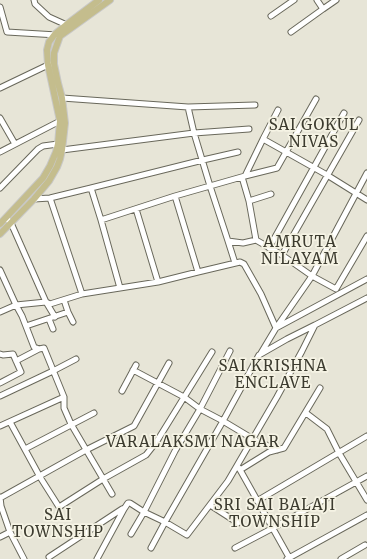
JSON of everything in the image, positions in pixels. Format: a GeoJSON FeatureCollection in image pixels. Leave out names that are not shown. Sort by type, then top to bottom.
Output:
{"type":"FeatureCollection","features":[{"type":"Feature","properties":{"kind":"main road"},"geometry":{"type":"LineString","coordinates":[[0,224],[8,221],[34,199],[53,175],[57,167],[62,150],[65,123],[62,98],[47,50],[49,42],[99,0]]}},
{"type":"Feature","properties":{"kind":"main road"},"geometry":{"type":"LineString","coordinates":[[69,26],[110,0]]}},
{"type":"Feature","properties":{"kind":"main road"},"geometry":{"type":"LineString","coordinates":[[0,234],[8,221],[43,178],[56,152],[60,120],[51,64]]}},
{"type":"Feature","properties":{"kind":"street"},"geometry":{"type":"LineString","coordinates":[[40,0],[34,2],[49,17],[69,26]]}},
{"type":"Feature","properties":{"kind":"street"},"geometry":{"type":"LineString","coordinates":[[271,16],[294,0]]}},
{"type":"Feature","properties":{"kind":"street"},"geometry":{"type":"LineString","coordinates":[[317,0],[323,9]]}},
{"type":"Feature","properties":{"kind":"street"},"geometry":{"type":"LineString","coordinates":[[291,32],[336,0]]}},
{"type":"Feature","properties":{"kind":"street"},"geometry":{"type":"LineString","coordinates":[[0,7],[7,32]]}},
{"type":"Feature","properties":{"kind":"street"},"geometry":{"type":"LineString","coordinates":[[0,32],[58,35]]}},
{"type":"Feature","properties":{"kind":"street"},"geometry":{"type":"LineString","coordinates":[[0,88],[51,64]]}},
{"type":"Feature","properties":{"kind":"street"},"geometry":{"type":"LineString","coordinates":[[62,98],[188,107],[255,105]]}},
{"type":"Feature","properties":{"kind":"street"},"geometry":{"type":"LineString","coordinates":[[101,220],[175,196],[278,168],[316,99]]}},
{"type":"Feature","properties":{"kind":"street"},"geometry":{"type":"LineString","coordinates":[[188,107],[194,133],[235,263]]}},
{"type":"Feature","properties":{"kind":"street"},"geometry":{"type":"LineString","coordinates":[[256,240],[244,176],[278,110]]}},
{"type":"Feature","properties":{"kind":"street"},"geometry":{"type":"LineString","coordinates":[[269,248],[344,112]]}},
{"type":"Feature","properties":{"kind":"street"},"geometry":{"type":"LineString","coordinates":[[0,118],[2,126],[15,144]]}},
{"type":"Feature","properties":{"kind":"street"},"geometry":{"type":"LineString","coordinates":[[0,152],[60,120]]}},
{"type":"Feature","properties":{"kind":"street"},"geometry":{"type":"LineString","coordinates":[[282,255],[359,120]]}},
{"type":"Feature","properties":{"kind":"street"},"geometry":{"type":"LineString","coordinates":[[62,150],[194,133],[249,129]]}},
{"type":"Feature","properties":{"kind":"street"},"geometry":{"type":"LineString","coordinates":[[263,139],[327,175],[367,200]]}},
{"type":"Feature","properties":{"kind":"street"},"geometry":{"type":"LineString","coordinates":[[0,188],[38,149],[43,146],[58,144]]}},
{"type":"Feature","properties":{"kind":"street"},"geometry":{"type":"LineString","coordinates":[[34,199],[50,198],[238,152]]}},
{"type":"Feature","properties":{"kind":"street"},"geometry":{"type":"LineString","coordinates":[[151,548],[259,355],[312,276],[367,173]]}},
{"type":"Feature","properties":{"kind":"street"},"geometry":{"type":"LineString","coordinates":[[92,188],[120,288]]}},
{"type":"Feature","properties":{"kind":"street"},"geometry":{"type":"LineString","coordinates":[[249,201],[271,194]]}},
{"type":"Feature","properties":{"kind":"street"},"geometry":{"type":"LineString","coordinates":[[175,196],[198,272]]}},
{"type":"Feature","properties":{"kind":"street"},"geometry":{"type":"LineString","coordinates":[[50,198],[82,294]]}},
{"type":"Feature","properties":{"kind":"street"},"geometry":{"type":"LineString","coordinates":[[136,209],[158,282]]}},
{"type":"Feature","properties":{"kind":"street"},"geometry":{"type":"LineString","coordinates":[[8,221],[46,302],[55,317]]}},
{"type":"Feature","properties":{"kind":"street"},"geometry":{"type":"LineString","coordinates":[[228,241],[243,243],[256,240],[282,255],[312,276],[336,289],[367,236]]}},
{"type":"Feature","properties":{"kind":"street"},"geometry":{"type":"LineString","coordinates":[[0,312],[16,305],[46,302],[50,304],[82,294],[158,282],[240,262],[244,264],[261,294],[276,328]]}},
{"type":"Feature","properties":{"kind":"street"},"geometry":{"type":"LineString","coordinates":[[0,270],[22,316],[34,347],[39,349]]}},
{"type":"Feature","properties":{"kind":"street"},"geometry":{"type":"LineString","coordinates":[[276,328],[367,279]]}},
{"type":"Feature","properties":{"kind":"street"},"geometry":{"type":"LineString","coordinates":[[259,355],[367,298]]}},
{"type":"Feature","properties":{"kind":"street"},"geometry":{"type":"LineString","coordinates":[[64,300],[73,322]]}},
{"type":"Feature","properties":{"kind":"street"},"geometry":{"type":"LineString","coordinates":[[26,326],[68,312]]}},
{"type":"Feature","properties":{"kind":"street"},"geometry":{"type":"LineString","coordinates":[[49,319],[53,329]]}},
{"type":"Feature","properties":{"kind":"street"},"geometry":{"type":"LineString","coordinates":[[97,558],[126,504],[130,503],[187,535],[239,468],[253,438],[288,378],[315,325]]}},
{"type":"Feature","properties":{"kind":"street"},"geometry":{"type":"LineString","coordinates":[[16,361],[44,348],[64,397],[64,408],[71,424],[112,494]]}},
{"type":"Feature","properties":{"kind":"street"},"geometry":{"type":"LineString","coordinates":[[130,534],[144,512],[175,451],[200,409],[230,351]]}},
{"type":"Feature","properties":{"kind":"street"},"geometry":{"type":"LineString","coordinates":[[10,422],[40,477],[59,507],[146,454],[157,441],[212,352]]}},
{"type":"Feature","properties":{"kind":"street"},"geometry":{"type":"LineString","coordinates":[[0,354],[13,354],[21,372],[0,383]]}},
{"type":"Feature","properties":{"kind":"street"},"geometry":{"type":"LineString","coordinates":[[0,396],[76,359]]}},
{"type":"Feature","properties":{"kind":"street"},"geometry":{"type":"LineString","coordinates":[[24,559],[10,532],[1,506],[0,498],[86,450],[134,426],[169,363]]}},
{"type":"Feature","properties":{"kind":"street"},"geometry":{"type":"LineString","coordinates":[[122,391],[136,365]]}},
{"type":"Feature","properties":{"kind":"street"},"geometry":{"type":"LineString","coordinates":[[133,370],[184,397],[200,409],[278,450]]}},
{"type":"Feature","properties":{"kind":"street"},"geometry":{"type":"LineString","coordinates":[[239,468],[269,452],[284,448],[320,388]]}},
{"type":"Feature","properties":{"kind":"street"},"geometry":{"type":"LineString","coordinates":[[0,426],[64,397]]}},
{"type":"Feature","properties":{"kind":"street"},"geometry":{"type":"LineString","coordinates":[[25,449],[94,413]]}},
{"type":"Feature","properties":{"kind":"street"},"geometry":{"type":"LineString","coordinates":[[306,413],[327,429],[339,453],[367,500]]}},
{"type":"Feature","properties":{"kind":"street"},"geometry":{"type":"LineString","coordinates":[[257,501],[367,436]]}},
{"type":"Feature","properties":{"kind":"street"},"geometry":{"type":"LineString","coordinates":[[239,468],[289,558],[367,515]]}},
{"type":"Feature","properties":{"kind":"street"},"geometry":{"type":"LineString","coordinates":[[235,548],[367,476]]}},
{"type":"Feature","properties":{"kind":"street"},"geometry":{"type":"LineString","coordinates":[[210,505],[238,523]]}},
{"type":"Feature","properties":{"kind":"street"},"geometry":{"type":"LineString","coordinates":[[49,557],[124,509]]}},
{"type":"Feature","properties":{"kind":"street"},"geometry":{"type":"LineString","coordinates":[[0,537],[10,532]]}},
{"type":"Feature","properties":{"kind":"street"},"geometry":{"type":"LineString","coordinates":[[341,559],[365,545]]}},
{"type":"Feature","properties":{"kind":"district","name":"SAI GOKUL NIVAS"},"geometry":{"type":"Point","coordinates":[314,134]}},
{"type":"Feature","properties":{"kind":"district","name":"AMRUTA NILAYAM"},"geometry":{"type":"Point","coordinates":[300,252]}},
{"type":"Feature","properties":{"kind":"district","name":"SAI KRISHNA ENCLAVE"},"geometry":{"type":"Point","coordinates":[273,376]}},
{"type":"Feature","properties":{"kind":"district","name":"VARALAKSMI NAGAR"},"geometry":{"type":"Point","coordinates":[193,443]}},
{"type":"Feature","properties":{"kind":"district","name":"SRI SAI BALAJI TOWNSHIP"},"geometry":{"type":"Point","coordinates":[275,514]}},
{"type":"Feature","properties":{"kind":"district","name":"SAI TOWNSHIP"},"geometry":{"type":"Point","coordinates":[58,524]}}]}
